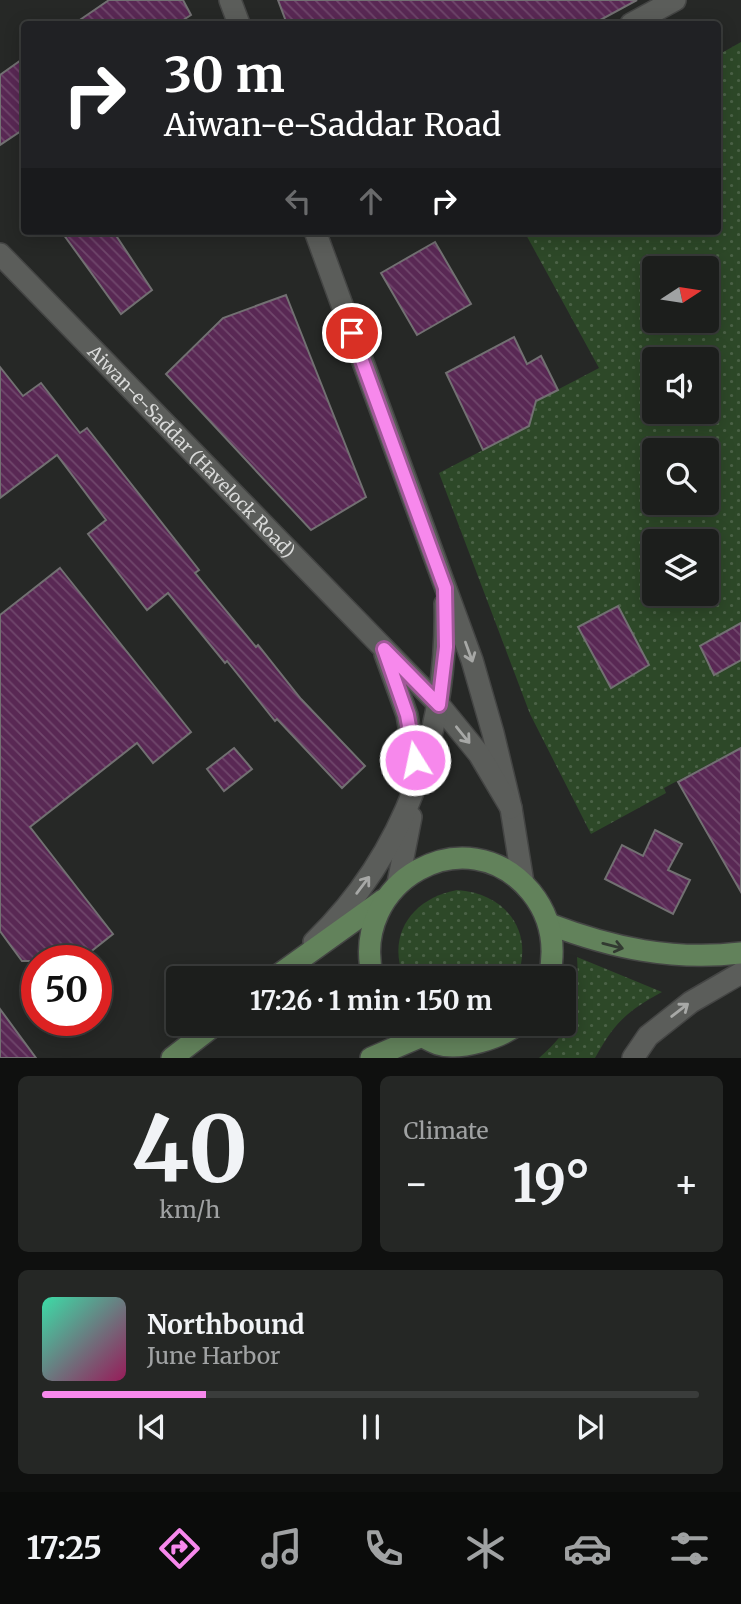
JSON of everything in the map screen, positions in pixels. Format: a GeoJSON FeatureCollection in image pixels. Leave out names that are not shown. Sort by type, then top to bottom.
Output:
{"type":"FeatureCollection","features":[{"type":"Feature","properties":{"kind":"main road"},"geometry":{"type":"LineString","coordinates":[[230,0],[238,21]]}},
{"type":"Feature","properties":{"kind":"main road"},"geometry":{"type":"LineString","coordinates":[[636,21],[675,0]]}},
{"type":"Feature","properties":{"kind":"main road"},"geometry":{"type":"LineString","coordinates":[[316,235],[479,684],[511,808],[523,883]]}},
{"type":"Feature","properties":{"kind":"main road","name":"Aiwan-e-Saddar (Havelock Road)"},"geometry":{"type":"LineString","coordinates":[[0,254],[439,705],[479,754],[511,808]]}},
{"type":"Feature","properties":{"kind":"main road"},"geometry":{"type":"LineString","coordinates":[[398,883],[418,782],[439,705],[446,647],[445,588]]}},
{"type":"Feature","properties":{"kind":"main road"},"geometry":{"type":"LineString","coordinates":[[287,966],[332,924],[368,879],[395,834],[418,782],[407,715],[384,649]]}},
{"type":"Feature","properties":{"kind":"main road"},"geometry":{"type":"LineString","coordinates":[[370,966],[369,937],[384,900],[398,883],[415,871],[432,863],[452,859],[490,863],[508,871],[523,883],[539,902],[549,924],[551,966]]}},
{"type":"Feature","properties":{"kind":"main road"},"geometry":{"type":"LineString","coordinates":[[290,966],[384,900]]}},
{"type":"Feature","properties":{"kind":"main road"},"geometry":{"type":"LineString","coordinates":[[549,924],[591,940],[632,950],[674,956],[741,953]]}},
{"type":"Feature","properties":{"kind":"main road"},"geometry":{"type":"LineString","coordinates":[[633,1058],[648,1035],[691,1002],[741,973]]}},
{"type":"Feature","properties":{"kind":"main road"},"geometry":{"type":"LineString","coordinates":[[172,1058],[200,1036]]}},
{"type":"Feature","properties":{"kind":"main road"},"geometry":{"type":"LineString","coordinates":[[371,1058],[420,1036]]}},
{"type":"Feature","properties":{"kind":"main road"},"geometry":{"type":"LineString","coordinates":[[423,1036],[454,1058]]}},
{"type":"Feature","properties":{"kind":"main road"},"geometry":{"type":"LineString","coordinates":[[424,1036],[439,1045],[480,1042],[500,1036]]}},
{"type":"Feature","properties":{"kind":"green space"},"geometry":{"type":"Polygon","coordinates":[[[741,42],[741,747],[664,788],[666,793],[591,834],[530,714],[439,473],[529,426],[536,401],[599,368],[526,235],[721,235],[721,53],[741,42]]]}},
{"type":"Feature","properties":{"kind":"green space"},"geometry":{"type":"Polygon","coordinates":[[[457,890],[474,893],[489,898],[502,907],[519,930],[522,945],[521,966],[400,966],[398,947],[407,920],[416,910],[441,894],[457,890]]]}},
{"type":"Feature","properties":{"kind":"green space"},"geometry":{"type":"Polygon","coordinates":[[[577,957],[662,992],[622,1019],[595,1058],[539,1058],[561,1036],[576,1036],[577,957]]]}},
{"type":"Feature","properties":{"kind":"building"},"geometry":{"type":"Polygon","coordinates":[[[109,0],[183,0],[191,15],[182,21],[78,21],[109,0]]]}},
{"type":"Feature","properties":{"kind":"building"},"geometry":{"type":"Polygon","coordinates":[[[278,0],[637,0],[598,21],[286,21],[278,0]]]}},
{"type":"Feature","properties":{"kind":"building"},"geometry":{"type":"Polygon","coordinates":[[[21,60],[21,131],[0,145],[0,75],[21,60]]]}},
{"type":"Feature","properties":{"kind":"building"},"geometry":{"type":"Polygon","coordinates":[[[64,235],[116,235],[152,290],[121,314],[64,235]]]}},
{"type":"Feature","properties":{"kind":"building"},"geometry":{"type":"Polygon","coordinates":[[[435,242],[471,304],[417,335],[381,273],[435,242]]]}},
{"type":"Feature","properties":{"kind":"building"},"geometry":{"type":"Polygon","coordinates":[[[286,295],[366,497],[311,530],[166,374],[223,318],[286,295]]]}},
{"type":"Feature","properties":{"kind":"building"},"geometry":{"type":"Polygon","coordinates":[[[514,337],[527,364],[541,356],[558,390],[536,401],[529,426],[483,450],[446,373],[514,337]]]}},
{"type":"Feature","properties":{"kind":"building"},"geometry":{"type":"Polygon","coordinates":[[[0,367],[23,396],[41,383],[80,433],[87,428],[199,570],[195,573],[301,699],[365,766],[342,788],[277,719],[275,721],[168,593],[147,610],[88,534],[106,520],[57,455],[0,498],[0,367]]]}},
{"type":"Feature","properties":{"kind":"building"},"geometry":{"type":"Polygon","coordinates":[[[60,568],[191,732],[153,763],[137,743],[30,827],[113,934],[99,945],[21,945],[21,960],[0,931],[0,615],[60,568]]]}},
{"type":"Feature","properties":{"kind":"building"},"geometry":{"type":"Polygon","coordinates":[[[618,606],[649,665],[611,688],[578,627],[618,606]]]}},
{"type":"Feature","properties":{"kind":"building"},"geometry":{"type":"Polygon","coordinates":[[[741,623],[741,660],[714,675],[700,646],[741,623]]]}},
{"type":"Feature","properties":{"kind":"building"},"geometry":{"type":"Polygon","coordinates":[[[234,748],[252,769],[224,791],[207,769],[234,748]]]}},
{"type":"Feature","properties":{"kind":"building"},"geometry":{"type":"Polygon","coordinates":[[[741,748],[741,892],[678,782],[741,748]]]}},
{"type":"Feature","properties":{"kind":"building"},"geometry":{"type":"Polygon","coordinates":[[[655,830],[682,844],[668,870],[690,880],[673,914],[605,879],[622,845],[643,856],[655,830]]]}},
{"type":"Feature","properties":{"kind":"building"},"geometry":{"type":"Polygon","coordinates":[[[0,1009],[36,1058],[0,1058],[0,1009]]]}},
{"type":"Feature","properties":{"kind":"route"},"geometry":{"type":"LineString","coordinates":[[352,333],[445,588],[446,647],[439,705],[384,649],[407,715],[415,760]]}}]}
